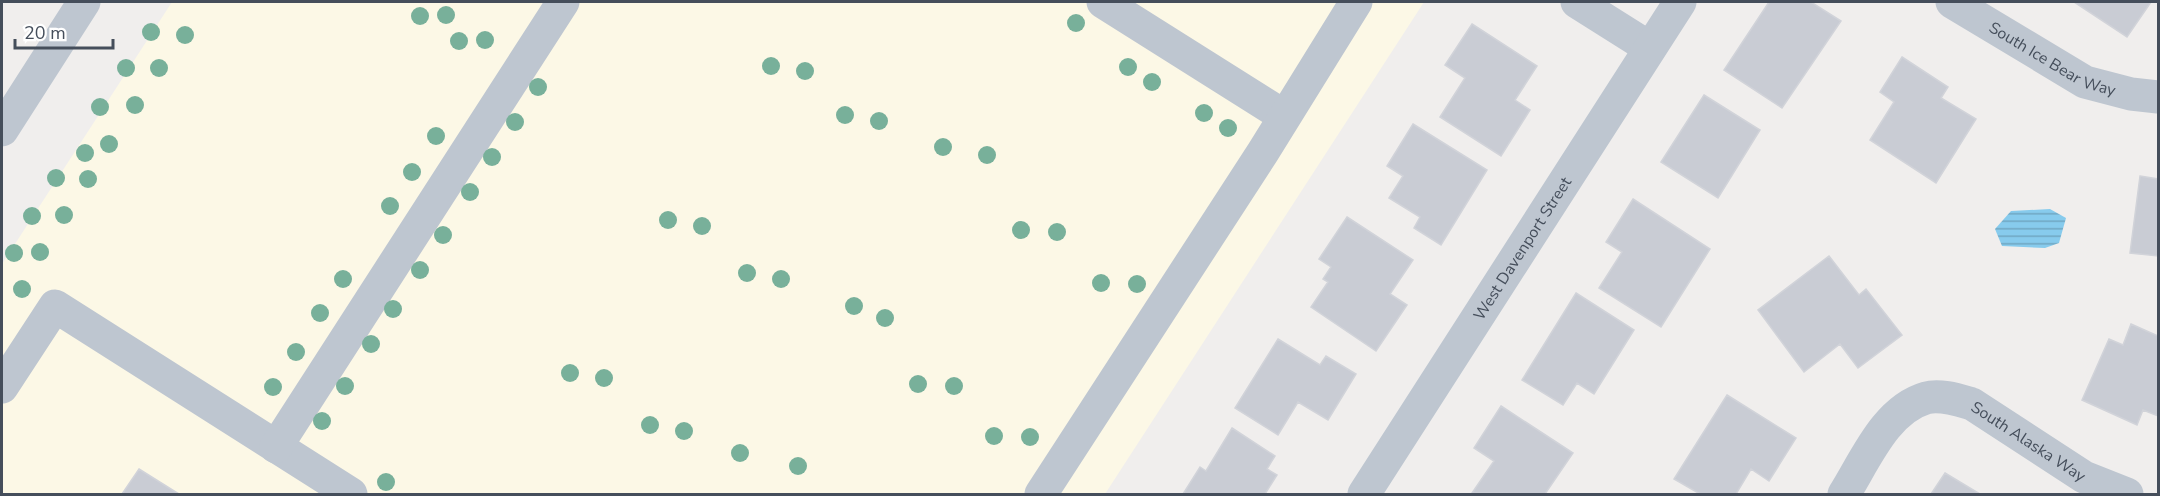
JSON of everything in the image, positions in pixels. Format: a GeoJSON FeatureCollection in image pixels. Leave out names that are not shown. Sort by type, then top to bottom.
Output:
{"type":"FeatureCollection","features":[{"type":"Feature","properties":{"kind":"street"},"geometry":{"type":"LineString","coordinates":[[2,130],[84,2]]}},
{"type":"Feature","properties":{"kind":"street"},"geometry":{"type":"LineString","coordinates":[[276,447],[563,2]]}},
{"type":"Feature","properties":{"kind":"street"},"geometry":{"type":"LineString","coordinates":[[1103,2],[1284,116]]}},
{"type":"Feature","properties":{"kind":"street"},"geometry":{"type":"LineString","coordinates":[[1041,495],[1356,2]]}},
{"type":"Feature","properties":{"kind":"street"},"geometry":{"type":"LineString","coordinates":[[1577,2],[1650,48]]}},
{"type":"Feature","properties":{"kind":"street","name":"West Davenport Street"},"geometry":{"type":"LineString","coordinates":[[1364,495],[1680,2]]}},
{"type":"Feature","properties":{"kind":"street","name":"South Ice Bear Way"},"geometry":{"type":"LineString","coordinates":[[1952,2],[2085,82],[2132,94],[2158,97]]}},
{"type":"Feature","properties":{"kind":"street"},"geometry":{"type":"LineString","coordinates":[[2,387],[56,306],[351,495]]}},
{"type":"Feature","properties":{"kind":"street","name":"South Alaska Way"},"geometry":{"type":"LineString","coordinates":[[1844,495],[1890,422],[1908,406],[1928,397],[1972,404],[2084,477],[2127,495]]}},
{"type":"Feature","properties":{"kind":"shaded area"},"geometry":{"type":"Polygon","coordinates":[[[172,2],[1424,2],[1105,494],[2,494],[2,264],[172,2]]]}},
{"type":"Feature","properties":{"kind":"water"},"geometry":{"type":"Polygon","coordinates":[[[2050,209],[2066,218],[2059,243],[2045,248],[2002,246],[1995,229],[2011,211],[2050,209]]]}},
{"type":"Feature","properties":{"kind":"building"},"geometry":{"type":"Polygon","coordinates":[[[1769,2],[1811,2],[1841,21],[1782,108],[1724,70],[1769,2]]]}},
{"type":"Feature","properties":{"kind":"building"},"geometry":{"type":"Polygon","coordinates":[[[2074,2],[2151,2],[2127,37],[2074,2]]]}},
{"type":"Feature","properties":{"kind":"building"},"geometry":{"type":"Polygon","coordinates":[[[1472,24],[1537,66],[1515,100],[1530,110],[1501,156],[1440,117],[1465,78],[1445,65],[1472,24]]]}},
{"type":"Feature","properties":{"kind":"building"},"geometry":{"type":"Polygon","coordinates":[[[1902,57],[1948,87],[1941,98],[1976,119],[1936,183],[1870,140],[1894,102],[1880,92],[1902,57]]]}},
{"type":"Feature","properties":{"kind":"building"},"geometry":{"type":"Polygon","coordinates":[[[1704,95],[1760,130],[1718,198],[1661,162],[1704,95]]]}},
{"type":"Feature","properties":{"kind":"building"},"geometry":{"type":"Polygon","coordinates":[[[1413,124],[1487,170],[1441,245],[1414,228],[1420,217],[1389,198],[1403,176],[1387,166],[1413,124]]]}},
{"type":"Feature","properties":{"kind":"building"},"geometry":{"type":"Polygon","coordinates":[[[2140,176],[2158,179],[2158,256],[2130,253],[2140,176]]]}},
{"type":"Feature","properties":{"kind":"building"},"geometry":{"type":"Polygon","coordinates":[[[1633,199],[1710,249],[1661,327],[1599,288],[1622,252],[1606,242],[1633,199]]]}},
{"type":"Feature","properties":{"kind":"building"},"geometry":{"type":"Polygon","coordinates":[[[1347,217],[1413,260],[1390,294],[1407,305],[1376,351],[1311,307],[1328,282],[1323,279],[1331,267],[1319,259],[1347,217]]]}},
{"type":"Feature","properties":{"kind":"building"},"geometry":{"type":"Polygon","coordinates":[[[1829,256],[1859,295],[1866,289],[1902,335],[1858,368],[1840,344],[1804,372],[1758,310],[1829,256]]]}},
{"type":"Feature","properties":{"kind":"building"},"geometry":{"type":"Polygon","coordinates":[[[1576,293],[1634,330],[1594,394],[1577,383],[1563,405],[1522,380],[1576,293]]]}},
{"type":"Feature","properties":{"kind":"building"},"geometry":{"type":"Polygon","coordinates":[[[2131,324],[2158,336],[2158,416],[2143,410],[2137,425],[2082,400],[2109,339],[2123,345],[2131,324]]]}},
{"type":"Feature","properties":{"kind":"building"},"geometry":{"type":"Polygon","coordinates":[[[1278,339],[1320,365],[1326,356],[1356,374],[1328,420],[1298,402],[1278,435],[1235,408],[1278,339]]]}},
{"type":"Feature","properties":{"kind":"building"},"geometry":{"type":"Polygon","coordinates":[[[1727,395],[1796,438],[1769,481],[1751,469],[1736,494],[1700,494],[1674,479],[1727,395]]]}},
{"type":"Feature","properties":{"kind":"building"},"geometry":{"type":"Polygon","coordinates":[[[1501,406],[1573,453],[1545,494],[1472,493],[1494,461],[1474,448],[1501,406]]]}},
{"type":"Feature","properties":{"kind":"building"},"geometry":{"type":"Polygon","coordinates":[[[1232,428],[1275,456],[1267,469],[1277,475],[1265,494],[1183,494],[1200,467],[1206,471],[1232,428]]]}},
{"type":"Feature","properties":{"kind":"building"},"geometry":{"type":"Polygon","coordinates":[[[139,469],[179,494],[122,494],[139,469]]]}},
{"type":"Feature","properties":{"kind":"building"},"geometry":{"type":"Polygon","coordinates":[[[1945,473],[1980,494],[1931,494],[1945,473]]]}}]}
